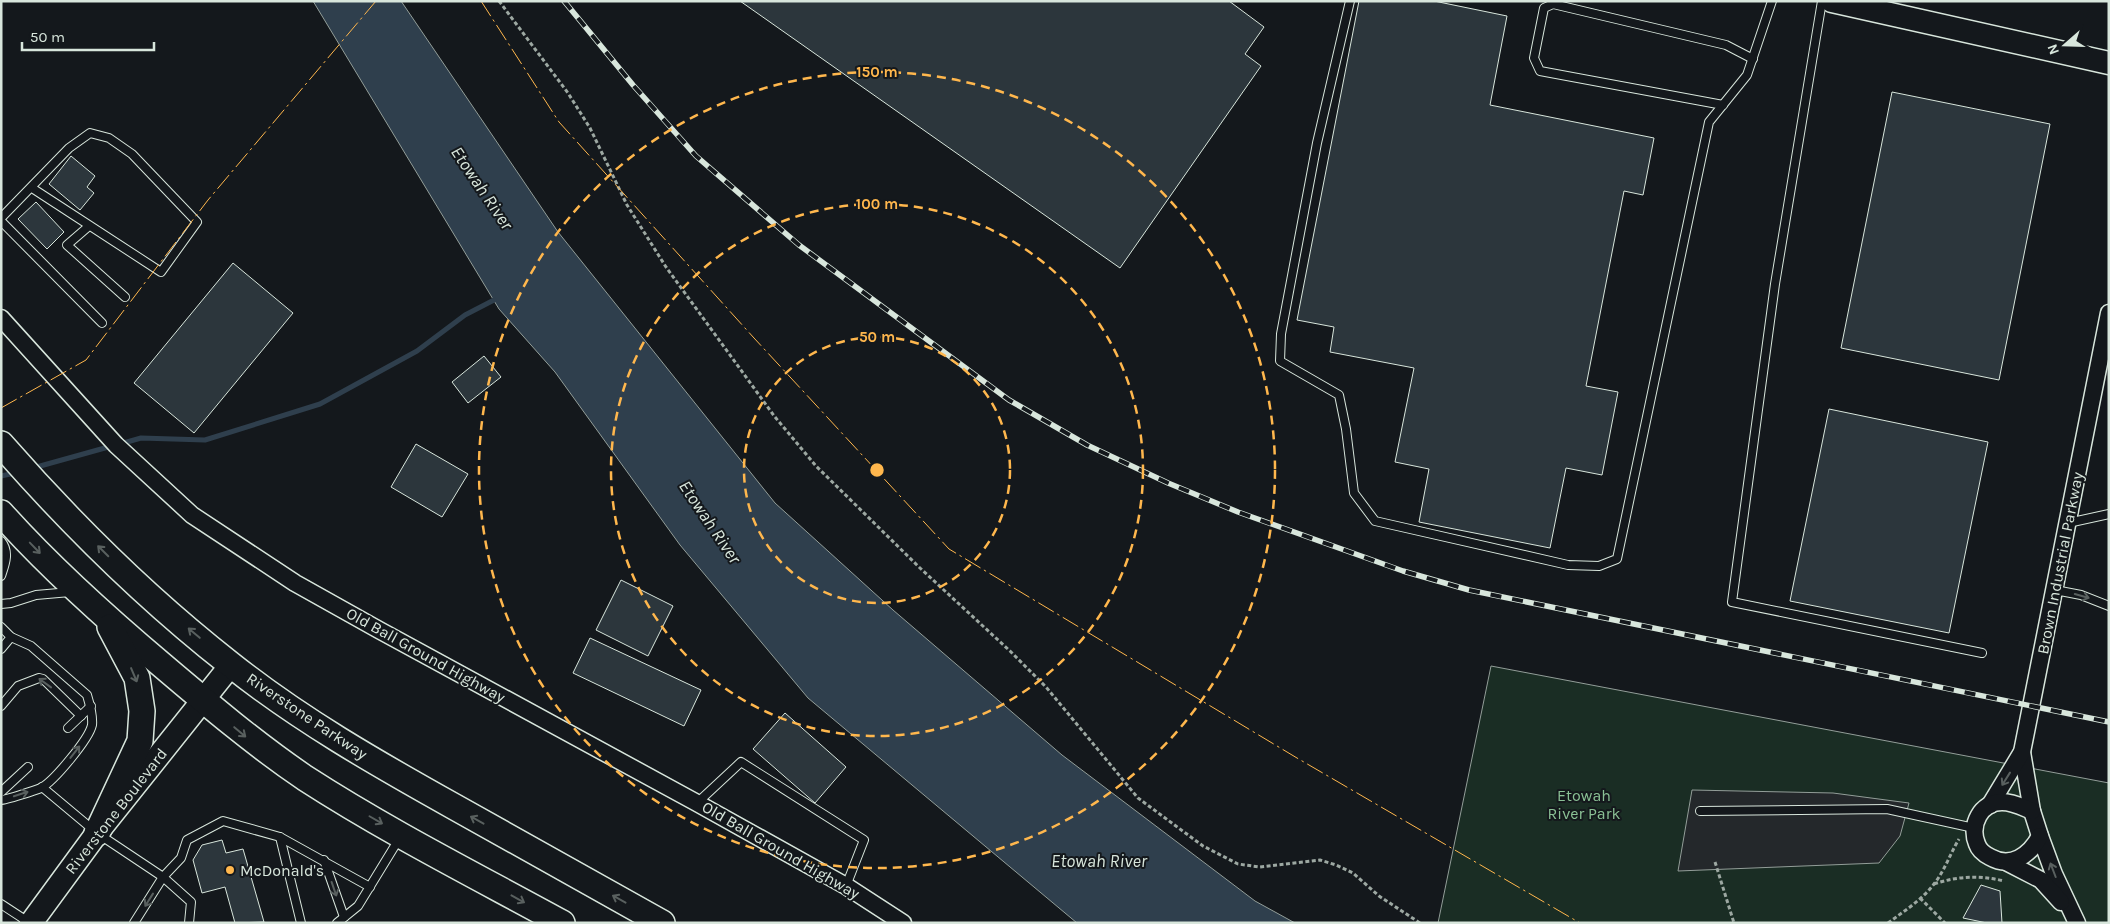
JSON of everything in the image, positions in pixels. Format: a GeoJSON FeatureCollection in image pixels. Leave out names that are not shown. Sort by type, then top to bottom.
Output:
{"type":"FeatureCollection","features":[{"type":"Feature","properties":{"kind":"main road"},"geometry":{"type":"LineString","coordinates":[[1832,1],[2109,63]]}},
{"type":"Feature","properties":{"kind":"main road","name":"Riverstone Parkway"},"geometry":{"type":"LineString","coordinates":[[1,444],[40,488],[138,585],[231,665],[342,741],[407,780],[662,923]]}},
{"type":"Feature","properties":{"kind":"main road"},"geometry":{"type":"LineString","coordinates":[[1,513],[104,616],[248,738],[306,778],[402,835],[562,923]]}},
{"type":"Feature","properties":{"kind":"main road"},"geometry":{"type":"LineString","coordinates":[[97,833],[140,740],[142,711],[137,678],[104,616]]}},
{"type":"Feature","properties":{"kind":"main road","name":"Riverstone Boulevard"},"geometry":{"type":"LineString","coordinates":[[30,923],[97,833],[231,665]]}},
{"type":"Feature","properties":{"kind":"street","name":"Brown Industrial Parkway"},"geometry":{"type":"LineString","coordinates":[[1990,805],[2022,752],[2109,313]]}},
{"type":"Feature","properties":{"kind":"street","name":"Old Ball Ground Highway"},"geometry":{"type":"LineString","coordinates":[[1,318],[116,445],[192,515],[303,588],[846,886],[903,923]]}},
{"type":"Feature","properties":{"kind":"street"},"geometry":{"type":"LineString","coordinates":[[2022,752],[2032,811],[2040,836],[2075,919]]}},
{"type":"Feature","properties":{"kind":"street"},"geometry":{"type":"LineString","coordinates":[[2032,811],[2012,803],[2001,802],[1990,805],[1981,812],[1975,822],[1967,826],[1984,854],[1994,860],[2006,862],[2041,880],[2075,919]]}},
{"type":"Feature","properties":{"kind":"street"},"geometry":{"type":"LineString","coordinates":[[2006,862],[2018,859],[2034,848],[2040,836]]}},
{"type":"Feature","properties":{"kind":"lane"},"geometry":{"type":"LineString","coordinates":[[1350,1],[1317,143],[1281,334],[1280,361],[1338,396],[1346,429],[1354,493],[1375,521],[1568,565],[1599,566],[1617,559],[1709,122],[1747,76],[1772,1]]}},
{"type":"Feature","properties":{"kind":"lane"},"geometry":{"type":"LineString","coordinates":[[1822,1],[1775,284],[1732,602],[1982,652]]}},
{"type":"Feature","properties":{"kind":"lane"},"geometry":{"type":"LineString","coordinates":[[1723,105],[1540,71],[1534,58],[1544,8],[1553,4],[1726,46],[1752,59]]}},
{"type":"Feature","properties":{"kind":"lane"},"geometry":{"type":"LineString","coordinates":[[32,188],[161,272],[198,222],[132,154],[109,138],[90,134],[69,148],[1,220],[102,322]]}},
{"type":"Feature","properties":{"kind":"lane"},"geometry":{"type":"LineString","coordinates":[[89,226],[66,245],[125,297]]}},
{"type":"Feature","properties":{"kind":"lane"},"geometry":{"type":"LineString","coordinates":[[2068,523],[2109,514]]}},
{"type":"Feature","properties":{"kind":"lane"},"geometry":{"type":"LineString","coordinates":[[1,541],[6,546],[7,556],[1,576]]}},
{"type":"Feature","properties":{"kind":"lane"},"geometry":{"type":"LineString","coordinates":[[2055,590],[2081,596],[2109,606]]}},
{"type":"Feature","properties":{"kind":"lane"},"geometry":{"type":"LineString","coordinates":[[1,604],[11,603],[36,595],[78,591]]}},
{"type":"Feature","properties":{"kind":"lane"},"geometry":{"type":"LineString","coordinates":[[1,627],[11,637],[31,646],[87,695],[91,706],[92,724],[88,736],[64,766],[42,788],[1,800]]}},
{"type":"Feature","properties":{"kind":"lane"},"geometry":{"type":"LineString","coordinates":[[1,649],[11,637]]}},
{"type":"Feature","properties":{"kind":"lane"},"geometry":{"type":"LineString","coordinates":[[1,706],[18,686],[39,678],[43,679],[81,716]]}},
{"type":"Feature","properties":{"kind":"lane"},"geometry":{"type":"LineString","coordinates":[[68,728],[91,706]]}},
{"type":"Feature","properties":{"kind":"lane"},"geometry":{"type":"LineString","coordinates":[[697,803],[741,762],[864,840],[846,886]]}},
{"type":"Feature","properties":{"kind":"lane"},"geometry":{"type":"LineString","coordinates":[[1,792],[28,766]]}},
{"type":"Feature","properties":{"kind":"lane"},"geometry":{"type":"LineString","coordinates":[[42,788],[97,833],[163,877],[191,902],[189,923]]}},
{"type":"Feature","properties":{"kind":"lane"},"geometry":{"type":"LineString","coordinates":[[1700,811],[1887,809],[1967,826]]}},
{"type":"Feature","properties":{"kind":"lane"},"geometry":{"type":"LineString","coordinates":[[134,923],[163,877],[181,858],[187,840],[224,820],[280,836],[370,887]]}},
{"type":"Feature","properties":{"kind":"lane"},"geometry":{"type":"LineString","coordinates":[[337,923],[358,906],[402,835]]}},
{"type":"Feature","properties":{"kind":"lane"},"geometry":{"type":"LineString","coordinates":[[280,836],[302,923]]}},
{"type":"Feature","properties":{"kind":"lane"},"geometry":{"type":"LineString","coordinates":[[324,860],[344,917]]}},
{"type":"Feature","properties":{"kind":"lane"},"geometry":{"type":"LineString","coordinates":[[1,904],[30,923]]}},
{"type":"Feature","properties":{"kind":"path"},"geometry":{"type":"LineString","coordinates":[[499,1],[568,93],[590,128],[627,205],[666,267],[775,417],[816,466],[1046,687],[1138,798],[1203,846],[1238,864],[1260,867],[1320,860],[1336,865],[1352,873],[1379,896],[1420,923]]}},
{"type":"Feature","properties":{"kind":"path"},"geometry":{"type":"LineString","coordinates":[[1888,923],[1920,898],[1934,884],[1967,826]]}},
{"type":"Feature","properties":{"kind":"path"},"geometry":{"type":"LineString","coordinates":[[1715,862],[1734,923]]}},
{"type":"Feature","properties":{"kind":"path"},"geometry":{"type":"LineString","coordinates":[[1934,884],[1948,880],[1985,876],[2010,883]]}},
{"type":"Feature","properties":{"kind":"path"},"geometry":{"type":"LineString","coordinates":[[1920,898],[1945,923]]}},
{"type":"Feature","properties":{"kind":"green space","name":"Etowah River Park"},"geometry":{"type":"Polygon","coordinates":[[[1491,666],[2109,783],[2109,923],[1438,923],[1491,666]]]}},
{"type":"Feature","properties":{"kind":"shaded area"},"geometry":{"type":"Polygon","coordinates":[[[1692,790],[1833,793],[1909,803],[1900,836],[1879,863],[1678,871],[1692,790]]]}},
{"type":"Feature","properties":{"kind":"water","name":"Etowah River"},"geometry":{"type":"Polygon","coordinates":[[[313,1],[401,1],[558,232],[775,503],[893,610],[1062,755],[1255,901],[1295,923],[1077,923],[808,698],[680,545],[555,372],[499,309],[313,1]]]}},
{"type":"Feature","properties":{"kind":"building"},"geometry":{"type":"Polygon","coordinates":[[[740,1],[1229,1],[1264,27],[1245,54],[1261,66],[1120,268],[740,1]]]}},
{"type":"Feature","properties":{"kind":"building"},"geometry":{"type":"Polygon","coordinates":[[[1359,1],[1434,1],[1507,16],[1490,105],[1654,138],[1643,195],[1624,191],[1586,386],[1618,392],[1602,475],[1566,468],[1550,548],[1419,522],[1429,469],[1395,462],[1414,368],[1330,352],[1334,327],[1297,320],[1359,1]]]}},
{"type":"Feature","properties":{"kind":"building"},"geometry":{"type":"Polygon","coordinates":[[[1892,92],[2050,124],[1999,380],[1841,348],[1892,92]]]}},
{"type":"Feature","properties":{"kind":"building"},"geometry":{"type":"Polygon","coordinates":[[[71,156],[95,176],[87,187],[94,193],[80,210],[49,184],[71,156]]]}},
{"type":"Feature","properties":{"kind":"building"},"geometry":{"type":"Polygon","coordinates":[[[36,202],[64,232],[47,249],[18,219],[36,202]]]}},
{"type":"Feature","properties":{"kind":"building"},"geometry":{"type":"Polygon","coordinates":[[[233,263],[293,313],[194,433],[134,383],[233,263]]]}},
{"type":"Feature","properties":{"kind":"building"},"geometry":{"type":"Polygon","coordinates":[[[484,356],[501,377],[468,403],[452,382],[484,356]]]}},
{"type":"Feature","properties":{"kind":"building"},"geometry":{"type":"Polygon","coordinates":[[[1829,409],[1988,442],[1949,633],[1790,601],[1829,409]]]}},
{"type":"Feature","properties":{"kind":"building"},"geometry":{"type":"Polygon","coordinates":[[[416,444],[468,474],[442,517],[391,487],[416,444]]]}},
{"type":"Feature","properties":{"kind":"building"},"geometry":{"type":"Polygon","coordinates":[[[621,580],[673,606],[648,656],[596,630],[621,580]]]}},
{"type":"Feature","properties":{"kind":"building"},"geometry":{"type":"Polygon","coordinates":[[[590,638],[701,690],[684,726],[573,673],[590,638]]]}},
{"type":"Feature","properties":{"kind":"building"},"geometry":{"type":"Polygon","coordinates":[[[785,713],[846,767],[815,803],[753,749],[785,713]]]}},
{"type":"Feature","properties":{"kind":"building"},"geometry":{"type":"Polygon","coordinates":[[[222,840],[226,853],[243,849],[264,922],[235,923],[225,887],[202,893],[193,860],[202,845],[222,840]]]}},
{"type":"Feature","properties":{"kind":"building"},"geometry":{"type":"Polygon","coordinates":[[[1981,885],[2000,891],[2002,923],[1987,923],[1963,918],[1981,885]]]}},
{"type":"Feature","properties":{"kind":"waterway"},"geometry":{"type":"LineString","coordinates":[[120,444],[141,438],[205,440],[320,404],[417,351],[465,315],[494,300]]}},
{"type":"Feature","properties":{"kind":"waterway"},"geometry":{"type":"LineString","coordinates":[[33,468],[112,446]]}},
{"type":"Feature","properties":{"kind":"waterway"},"geometry":{"type":"LineString","coordinates":[[1,476],[15,473]]}},
{"type":"Feature","properties":{"kind":"railway"},"geometry":{"type":"LineString","coordinates":[[564,1],[633,85],[696,156],[799,245],[1009,400],[1087,445],[1168,483],[1238,512],[1403,571],[1469,590],[2109,722]]}},
{"type":"Feature","properties":{"kind":"power"},"geometry":{"type":"LineString","coordinates":[[1,408],[86,360],[208,200],[376,1]]}},
{"type":"Feature","properties":{"kind":"power"},"geometry":{"type":"LineString","coordinates":[[481,1],[559,122],[754,338],[949,549],[1297,758],[1580,923]]}},
{"type":"Feature","properties":{"kind":"place","name":"McDonald's"},"geometry":{"type":"Point","coordinates":[230,870]}}]}
